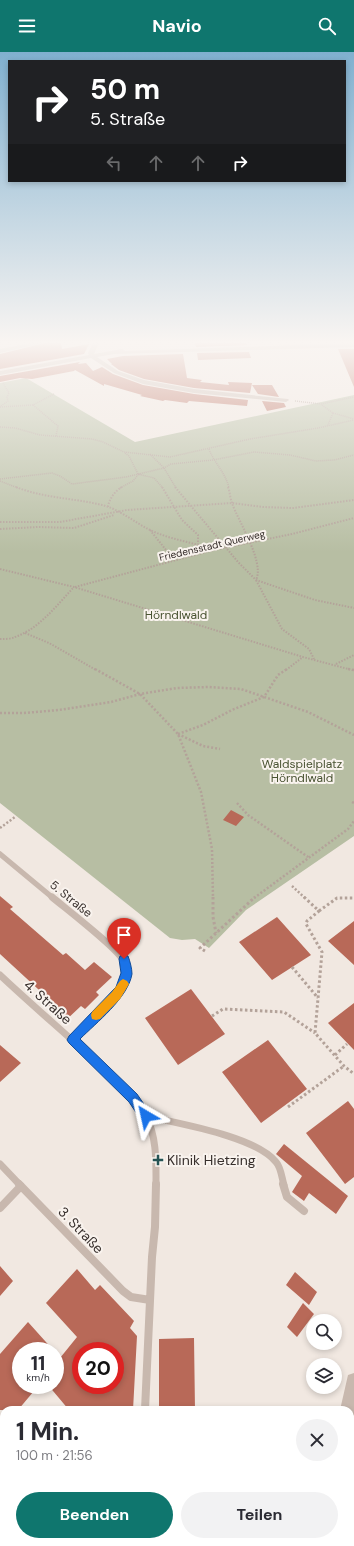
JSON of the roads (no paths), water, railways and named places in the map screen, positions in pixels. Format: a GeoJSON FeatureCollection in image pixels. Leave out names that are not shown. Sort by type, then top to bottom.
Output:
{"type":"FeatureCollection","features":[{"type":"Feature","properties":{"kind":"street"},"geometry":{"type":"LineString","coordinates":[[349,1406],[354,1381]]}},
{"type":"Feature","properties":{"kind":"lane","name":"5. Straße"},"geometry":{"type":"LineString","coordinates":[[0,854],[114,948],[124,959],[126,964],[127,973],[120,990],[73,1040]]}},
{"type":"Feature","properties":{"kind":"lane","name":"4. Straße"},"geometry":{"type":"LineString","coordinates":[[0,976],[57,1028],[73,1040],[133,1098],[146,1116],[153,1136],[156,1162],[155,1227],[145,1406]]}},
{"type":"Feature","properties":{"kind":"lane"},"geometry":{"type":"LineString","coordinates":[[146,1116],[235,1137],[261,1150],[277,1162],[287,1197],[304,1211]]}},
{"type":"Feature","properties":{"kind":"lane","name":"3. Straße"},"geometry":{"type":"LineString","coordinates":[[0,1164],[122,1291],[131,1297],[150,1300]]}},
{"type":"Feature","properties":{"kind":"lane"},"geometry":{"type":"LineString","coordinates":[[0,1208],[21,1186]]}},
{"type":"Feature","properties":{"kind":"place","name":"Klinik Hietzing"},"geometry":{"type":"Point","coordinates":[158,1160]}},
{"type":"Feature","properties":{"kind":"park label","name":"Hörndlwald"},"geometry":{"type":"Point","coordinates":[176,615]}},
{"type":"Feature","properties":{"kind":"park label","name":"Waldspielplatz Hörndlwald"},"geometry":{"type":"Point","coordinates":[302,771]}}]}
